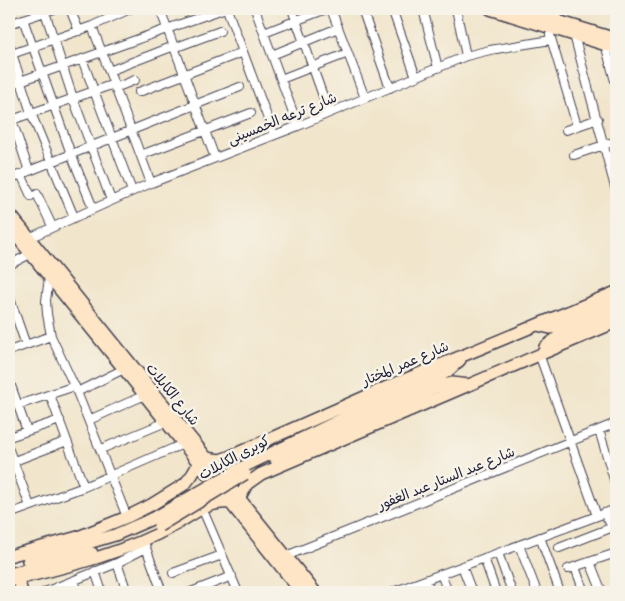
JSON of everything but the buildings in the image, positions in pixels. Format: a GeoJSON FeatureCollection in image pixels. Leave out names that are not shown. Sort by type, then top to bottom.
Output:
{"type":"FeatureCollection","features":[{"type":"Feature","properties":{"kind":"main road"},"geometry":{"type":"LineString","coordinates":[[490,9],[551,16],[574,35],[611,46]]}},
{"type":"Feature","properties":{"kind":"main road"},"geometry":{"type":"LineString","coordinates":[[524,10],[551,16],[616,39]]}},
{"type":"Feature","properties":{"kind":"main road","name":"شارع الكابلات"},"geometry":{"type":"LineString","coordinates":[[9,214],[234,501],[301,592]]}},
{"type":"Feature","properties":{"kind":"main road","name":"شارع الكابلات"},"geometry":{"type":"LineString","coordinates":[[9,227],[184,444],[203,461]]}},
{"type":"Feature","properties":{"kind":"main road","name":"شارع عمر المختار"},"geometry":{"type":"LineString","coordinates":[[203,461],[220,460],[231,456],[384,388],[616,292]]}},
{"type":"Feature","properties":{"kind":"main road"},"geometry":{"type":"LineString","coordinates":[[537,325],[550,328],[559,326],[616,301]]}},
{"type":"Feature","properties":{"kind":"main road"},"geometry":{"type":"LineString","coordinates":[[539,354],[561,335],[616,312]]}},
{"type":"Feature","properties":{"kind":"main road"},"geometry":{"type":"LineString","coordinates":[[539,354],[616,322]]}},
{"type":"Feature","properties":{"kind":"main road","name":"كوبرى الكابلات"},"geometry":{"type":"LineString","coordinates":[[246,474],[436,387],[452,383],[469,386],[539,354]]}},
{"type":"Feature","properties":{"kind":"main road","name":"كوبرى الكابلات"},"geometry":{"type":"LineString","coordinates":[[9,566],[156,522],[369,406],[438,377],[464,355]]}},
{"type":"Feature","properties":{"kind":"main road"},"geometry":{"type":"LineString","coordinates":[[231,456],[228,463],[228,470],[231,476],[237,481],[244,482],[246,474]]}},
{"type":"Feature","properties":{"kind":"main road"},"geometry":{"type":"LineString","coordinates":[[9,556],[78,537],[127,517],[185,484],[203,461]]}},
{"type":"Feature","properties":{"kind":"main road"},"geometry":{"type":"LineString","coordinates":[[22,592],[12,578],[95,559],[145,544],[202,508],[215,503],[234,501],[244,489],[246,474]]}},
{"type":"Feature","properties":{"kind":"main road"},"geometry":{"type":"LineString","coordinates":[[185,484],[192,486],[198,492],[202,508]]}},
{"type":"Feature","properties":{"kind":"main road","name":"شارع الكابلات"},"geometry":{"type":"LineString","coordinates":[[234,501],[286,556],[315,592]]}},
{"type":"Feature","properties":{"kind":"main road","name":"كوبرى الكابلات"},"geometry":{"type":"LineString","coordinates":[[12,578],[141,535],[156,522]]}},
{"type":"Feature","properties":{"kind":"street"},"geometry":{"type":"LineString","coordinates":[[9,24],[45,10],[54,9]]}},
{"type":"Feature","properties":{"kind":"street"},"geometry":{"type":"LineString","coordinates":[[70,9],[79,31]]}},
{"type":"Feature","properties":{"kind":"street"},"geometry":{"type":"LineString","coordinates":[[10,55],[79,31],[130,9]]}},
{"type":"Feature","properties":{"kind":"street"},"geometry":{"type":"LineString","coordinates":[[160,9],[215,158]]}},
{"type":"Feature","properties":{"kind":"street"},"geometry":{"type":"LineString","coordinates":[[9,86],[225,9],[274,135]]}},
{"type":"Feature","properties":{"kind":"street"},"geometry":{"type":"LineString","coordinates":[[255,9],[298,126]]}},
{"type":"Feature","properties":{"kind":"street"},"geometry":{"type":"LineString","coordinates":[[292,9],[329,113]]}},
{"type":"Feature","properties":{"kind":"street"},"geometry":{"type":"LineString","coordinates":[[264,32],[326,9]]}},
{"type":"Feature","properties":{"kind":"street"},"geometry":{"type":"LineString","coordinates":[[331,9],[365,98]]}},
{"type":"Feature","properties":{"kind":"street"},"geometry":{"type":"LineString","coordinates":[[362,9],[390,88]]}},
{"type":"Feature","properties":{"kind":"street"},"geometry":{"type":"LineString","coordinates":[[392,9],[416,77]]}},
{"type":"Feature","properties":{"kind":"street"},"geometry":{"type":"LineString","coordinates":[[423,9],[438,68]]}},
{"type":"Feature","properties":{"kind":"street"},"geometry":{"type":"LineString","coordinates":[[456,9],[466,56]]}},
{"type":"Feature","properties":{"kind":"street"},"geometry":{"type":"LineString","coordinates":[[45,10],[73,98],[111,200]]}},
{"type":"Feature","properties":{"kind":"street"},"geometry":{"type":"LineString","coordinates":[[551,16],[550,40],[577,126]]}},
{"type":"Feature","properties":{"kind":"street"},"geometry":{"type":"LineString","coordinates":[[23,19],[71,154],[93,208]]}},
{"type":"Feature","properties":{"kind":"street"},"geometry":{"type":"LineString","coordinates":[[92,26],[151,183]]}},
{"type":"Feature","properties":{"kind":"street"},"geometry":{"type":"LineString","coordinates":[[272,55],[338,28]]}},
{"type":"Feature","properties":{"kind":"street"},"geometry":{"type":"LineString","coordinates":[[109,71],[220,31]]}},
{"type":"Feature","properties":{"kind":"street"},"geometry":{"type":"LineString","coordinates":[[574,35],[616,191]]}},
{"type":"Feature","properties":{"kind":"street","name":"شارع ترعه الخمسينى"},"geometry":{"type":"LineString","coordinates":[[29,238],[151,183],[298,126],[466,56],[550,40]]}},
{"type":"Feature","properties":{"kind":"street"},"geometry":{"type":"LineString","coordinates":[[9,44],[10,55],[31,113],[74,217]]}},
{"type":"Feature","properties":{"kind":"street"},"geometry":{"type":"LineString","coordinates":[[611,46],[616,85]]}},
{"type":"Feature","properties":{"kind":"street"},"geometry":{"type":"LineString","coordinates":[[139,92],[243,52]]}},
{"type":"Feature","properties":{"kind":"street"},"geometry":{"type":"LineString","coordinates":[[281,79],[348,53]]}},
{"type":"Feature","properties":{"kind":"street"},"geometry":{"type":"LineString","coordinates":[[82,59],[132,191]]}},
{"type":"Feature","properties":{"kind":"street"},"geometry":{"type":"LineString","coordinates":[[10,121],[94,91],[135,80]]}},
{"type":"Feature","properties":{"kind":"street"},"geometry":{"type":"LineString","coordinates":[[9,179],[240,87]]}},
{"type":"Feature","properties":{"kind":"street"},"geometry":{"type":"LineString","coordinates":[[9,111],[10,121],[25,172],[34,195],[52,226]]}},
{"type":"Feature","properties":{"kind":"street"},"geometry":{"type":"LineString","coordinates":[[141,155],[251,113]]}},
{"type":"Feature","properties":{"kind":"street"},"geometry":{"type":"LineString","coordinates":[[566,130],[598,119]]}},
{"type":"Feature","properties":{"kind":"street"},"geometry":{"type":"LineString","coordinates":[[574,155],[616,141]]}},
{"type":"Feature","properties":{"kind":"street"},"geometry":{"type":"LineString","coordinates":[[9,265],[30,254]]}},
{"type":"Feature","properties":{"kind":"street"},"geometry":{"type":"LineString","coordinates":[[49,277],[46,301],[51,336],[76,389],[127,517]]}},
{"type":"Feature","properties":{"kind":"street"},"geometry":{"type":"LineString","coordinates":[[9,296],[26,345]]}},
{"type":"Feature","properties":{"kind":"street"},"geometry":{"type":"LineString","coordinates":[[9,351],[51,336]]}},
{"type":"Feature","properties":{"kind":"street"},"geometry":{"type":"LineString","coordinates":[[539,354],[600,515],[615,530],[559,548]]}},
{"type":"Feature","properties":{"kind":"street"},"geometry":{"type":"LineString","coordinates":[[18,406],[50,395],[76,389],[124,369]]}},
{"type":"Feature","properties":{"kind":"street"},"geometry":{"type":"LineString","coordinates":[[9,380],[27,431]]}},
{"type":"Feature","properties":{"kind":"street"},"geometry":{"type":"LineString","coordinates":[[50,395],[84,487]]}},
{"type":"Feature","properties":{"kind":"street"},"geometry":{"type":"LineString","coordinates":[[89,420],[145,395]]}},
{"type":"Feature","properties":{"kind":"street"},"geometry":{"type":"LineString","coordinates":[[9,437],[60,420]]}},
{"type":"Feature","properties":{"kind":"street"},"geometry":{"type":"LineString","coordinates":[[101,449],[166,422]]}},
{"type":"Feature","properties":{"kind":"street","name":"شارع عبد الستار عبد الغفور"},"geometry":{"type":"LineString","coordinates":[[286,556],[616,424]]}},
{"type":"Feature","properties":{"kind":"street"},"geometry":{"type":"LineString","coordinates":[[599,430],[616,486]]}},
{"type":"Feature","properties":{"kind":"street"},"geometry":{"type":"LineString","coordinates":[[11,462],[67,441]]}},
{"type":"Feature","properties":{"kind":"street"},"geometry":{"type":"LineString","coordinates":[[9,514],[84,487],[184,444]]}},
{"type":"Feature","properties":{"kind":"street"},"geometry":{"type":"LineString","coordinates":[[9,450],[11,462],[30,506]]}},
{"type":"Feature","properties":{"kind":"street"},"geometry":{"type":"LineString","coordinates":[[202,508],[238,592]]}},
{"type":"Feature","properties":{"kind":"street"},"geometry":{"type":"LineString","coordinates":[[393,592],[410,589],[441,574],[616,509]]}},
{"type":"Feature","properties":{"kind":"street"},"geometry":{"type":"LineString","coordinates":[[540,537],[560,592]]}},
{"type":"Feature","properties":{"kind":"street"},"geometry":{"type":"LineString","coordinates":[[45,592],[55,590],[117,563],[145,544],[162,592]]}},
{"type":"Feature","properties":{"kind":"street"},"geometry":{"type":"LineString","coordinates":[[519,545],[537,592]]}},
{"type":"Feature","properties":{"kind":"street"},"geometry":{"type":"LineString","coordinates":[[498,553],[512,592]]}},
{"type":"Feature","properties":{"kind":"street"},"geometry":{"type":"LineString","coordinates":[[173,573],[222,555]]}},
{"type":"Feature","properties":{"kind":"street"},"geometry":{"type":"LineString","coordinates":[[584,592],[572,568],[615,556]]}},
{"type":"Feature","properties":{"kind":"street"},"geometry":{"type":"LineString","coordinates":[[484,558],[496,592]]}},
{"type":"Feature","properties":{"kind":"street"},"geometry":{"type":"LineString","coordinates":[[590,562],[602,592]]}},
{"type":"Feature","properties":{"kind":"street"},"geometry":{"type":"LineString","coordinates":[[117,563],[127,592]]}},
{"type":"Feature","properties":{"kind":"street"},"geometry":{"type":"LineString","coordinates":[[462,566],[472,592]]}},
{"type":"Feature","properties":{"kind":"street"},"geometry":{"type":"LineString","coordinates":[[95,571],[102,592]]}},
{"type":"Feature","properties":{"kind":"street"},"geometry":{"type":"LineString","coordinates":[[441,574],[448,592]]}},
{"type":"Feature","properties":{"kind":"street"},"geometry":{"type":"LineString","coordinates":[[191,592],[232,576]]}},
{"type":"Feature","properties":{"kind":"street"},"geometry":{"type":"LineString","coordinates":[[426,580],[431,592]]}},
{"type":"Feature","properties":{"kind":"street"},"geometry":{"type":"LineString","coordinates":[[74,581],[78,592]]}}]}
